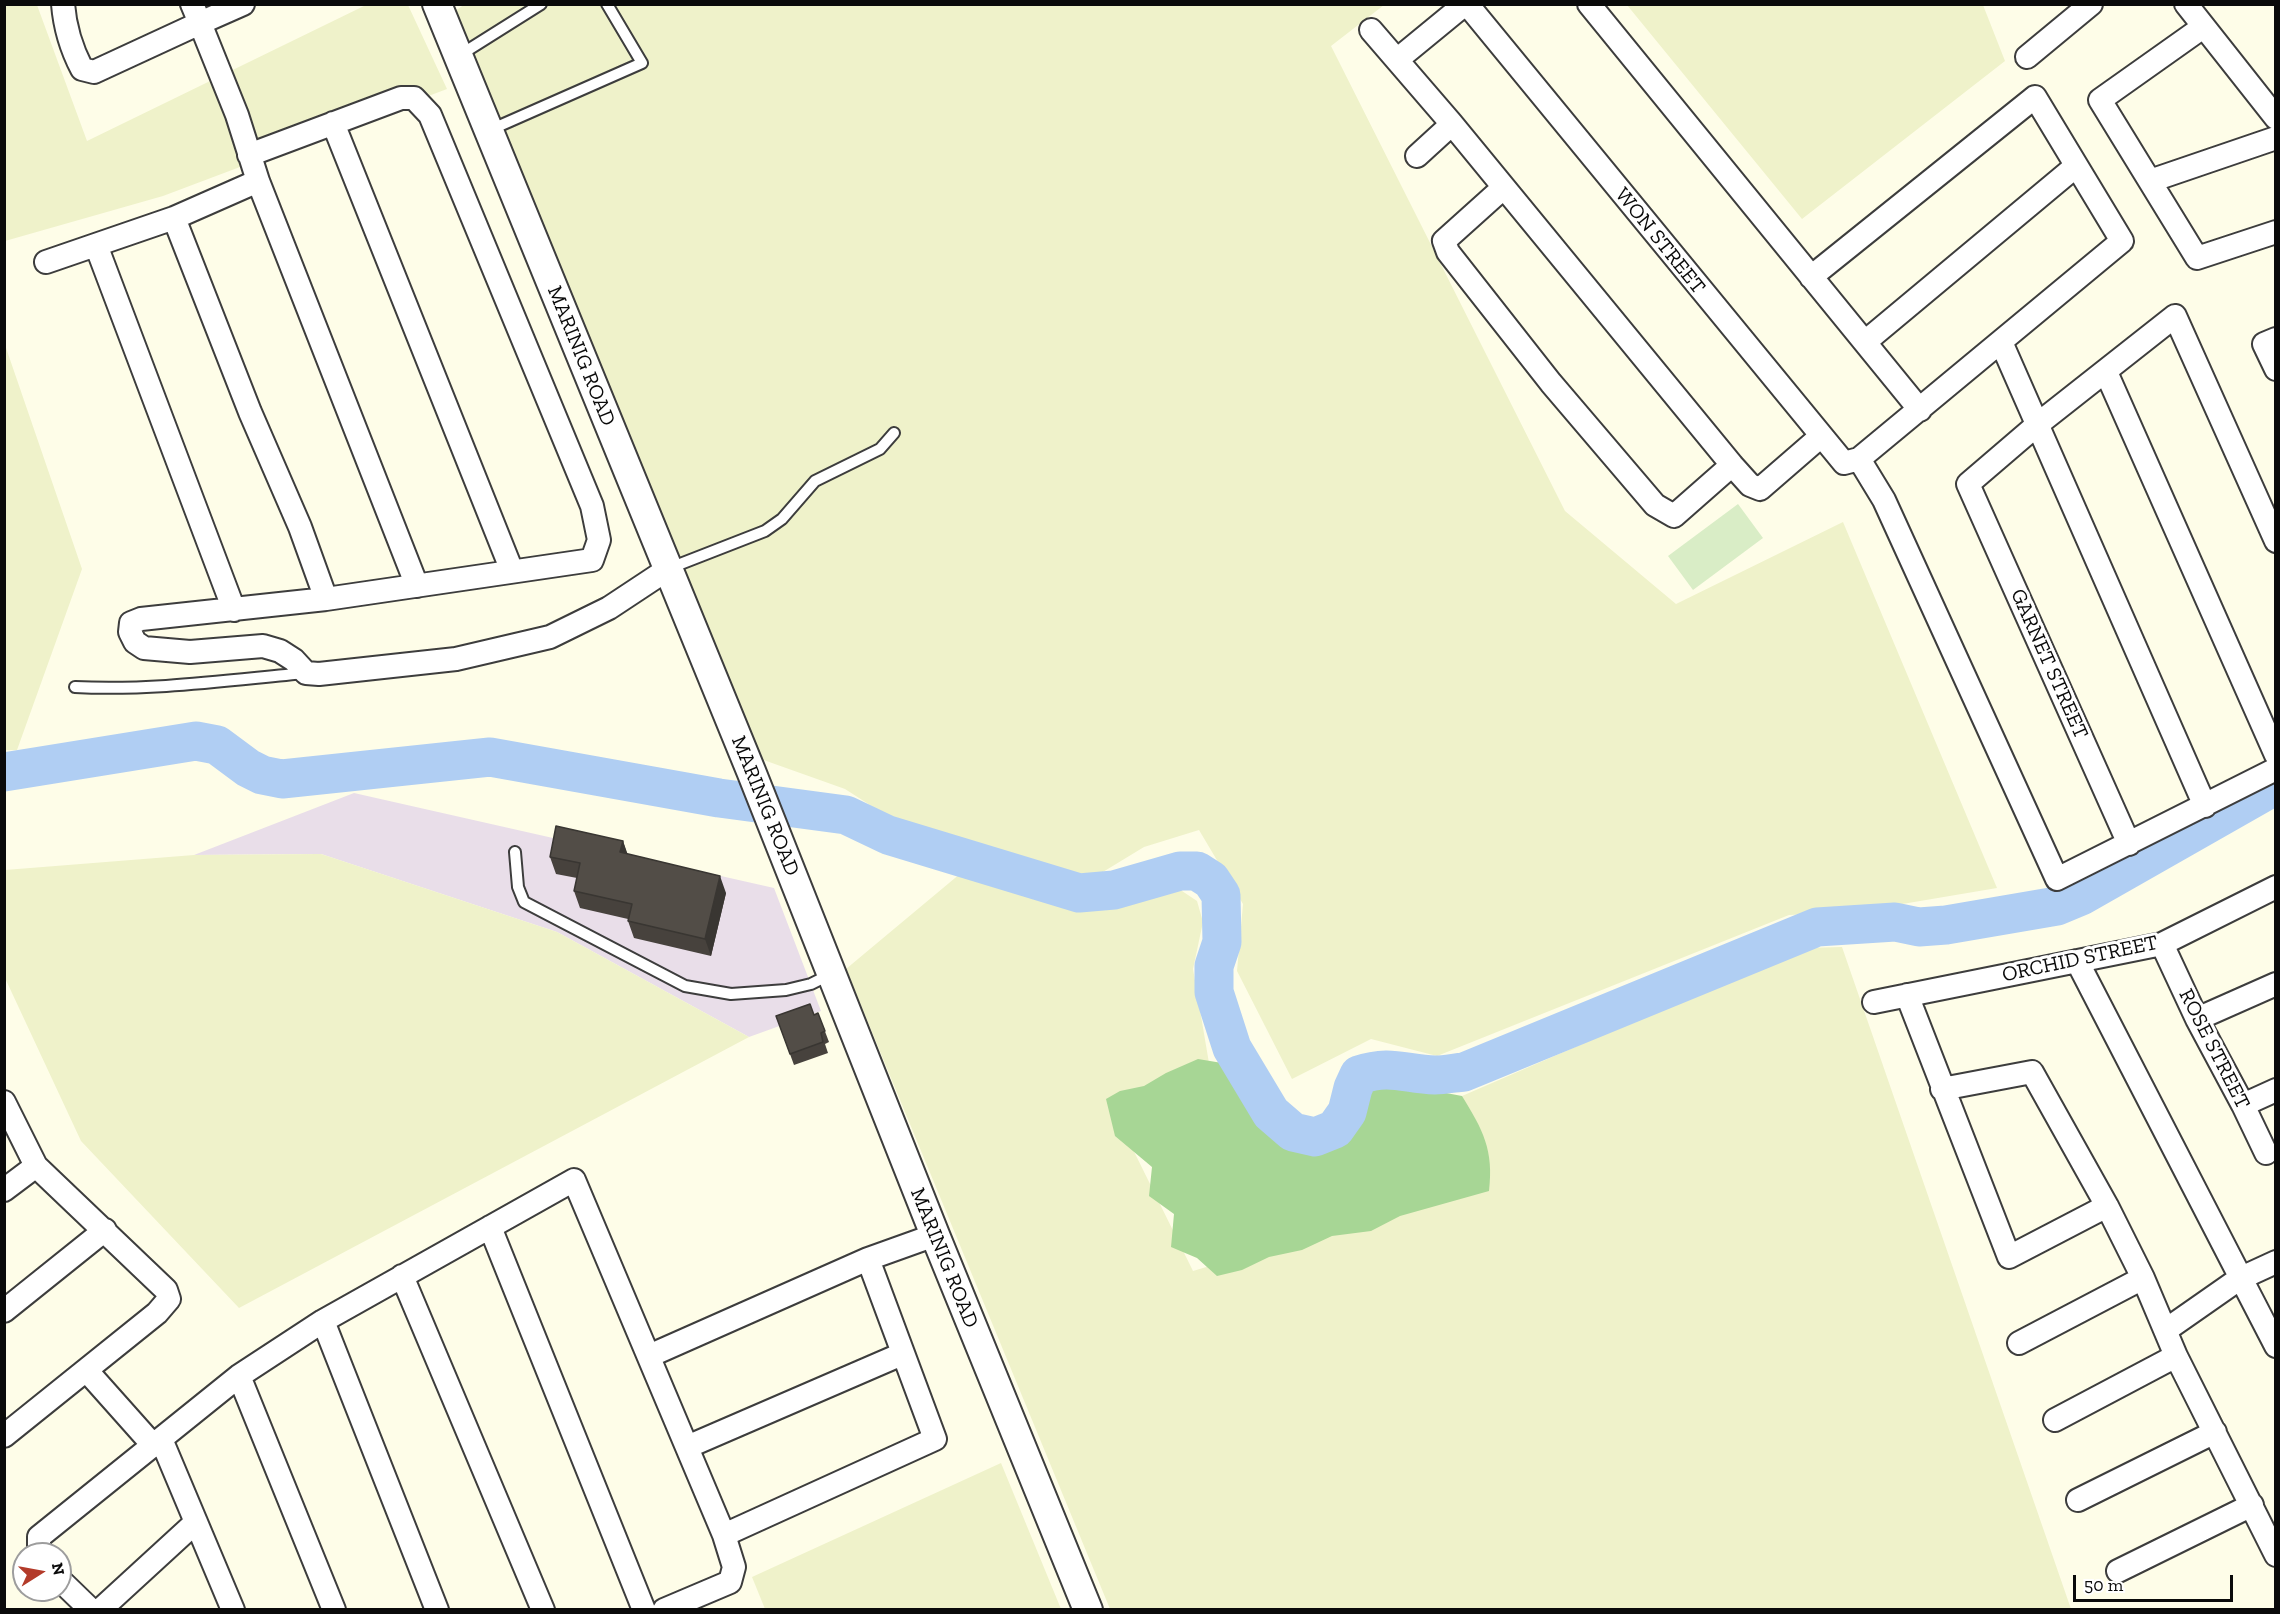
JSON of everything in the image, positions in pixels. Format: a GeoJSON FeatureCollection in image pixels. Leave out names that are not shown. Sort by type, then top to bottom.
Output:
{"type":"FeatureCollection","features":[{"type":"Feature","properties":{"kind":"street"},"geometry":{"type":"LineString","coordinates":[[63,4],[65,27],[73,53],[82,69],[94,72],[196,14],[243,4]]}},
{"type":"Feature","properties":{"kind":"street","name":"MARINIG ROAD"},"geometry":{"type":"LineString","coordinates":[[437,4],[751,771],[934,1234],[1088,1610]]}},
{"type":"Feature","properties":{"kind":"street"},"geometry":{"type":"LineString","coordinates":[[1398,59],[1466,4]]}},
{"type":"Feature","properties":{"kind":"street","name":"WON STREET"},"geometry":{"type":"LineString","coordinates":[[1466,4],[1820,437],[1844,463],[1859,459]]}},
{"type":"Feature","properties":{"kind":"street"},"geometry":{"type":"LineString","coordinates":[[1589,4],[1920,410]]}},
{"type":"Feature","properties":{"kind":"street"},"geometry":{"type":"LineString","coordinates":[[2027,57],[2091,4]]}},
{"type":"Feature","properties":{"kind":"street"},"geometry":{"type":"LineString","coordinates":[[2186,4],[2276,118]]}},
{"type":"Feature","properties":{"kind":"street"},"geometry":{"type":"LineString","coordinates":[[196,14],[237,115],[258,181],[417,586]]}},
{"type":"Feature","properties":{"kind":"street"},"geometry":{"type":"LineString","coordinates":[[2203,27],[2100,100],[2197,258],[2276,232]]}},
{"type":"Feature","properties":{"kind":"street"},"geometry":{"type":"LineString","coordinates":[[1371,30],[1398,59],[1750,485],[1760,489],[1820,437]]}},
{"type":"Feature","properties":{"kind":"street"},"geometry":{"type":"LineString","coordinates":[[1811,277],[2035,97],[2122,241],[1859,459],[1884,500],[2057,879],[2276,769]]}},
{"type":"Feature","properties":{"kind":"street"},"geometry":{"type":"LineString","coordinates":[[249,155],[401,98],[414,98],[430,116],[592,506],[599,540],[592,560],[326,599],[131,622],[130,632],[135,642],[144,648],[190,652],[263,646],[280,651],[294,660],[306,673],[319,674],[456,658],[550,637],[609,608],[668,569]]}},
{"type":"Feature","properties":{"kind":"street"},"geometry":{"type":"LineString","coordinates":[[333,123],[512,571]]}},
{"type":"Feature","properties":{"kind":"street"},"geometry":{"type":"LineString","coordinates":[[1418,156],[1452,124]]}},
{"type":"Feature","properties":{"kind":"street"},"geometry":{"type":"LineString","coordinates":[[2150,181],[2276,138]]}},
{"type":"Feature","properties":{"kind":"street"},"geometry":{"type":"LineString","coordinates":[[1865,342],[2076,166]]}},
{"type":"Feature","properties":{"kind":"street"},"geometry":{"type":"LineString","coordinates":[[46,262],[174,218],[258,181]]}},
{"type":"Feature","properties":{"kind":"street"},"geometry":{"type":"LineString","coordinates":[[1503,188],[1444,241],[1448,252],[1551,383],[1655,505],[1674,516],[1732,465]]}},
{"type":"Feature","properties":{"kind":"street"},"geometry":{"type":"LineString","coordinates":[[174,218],[250,412],[300,527],[326,599]]}},
{"type":"Feature","properties":{"kind":"street"},"geometry":{"type":"LineString","coordinates":[[96,245],[234,610]]}},
{"type":"Feature","properties":{"kind":"street"},"geometry":{"type":"LineString","coordinates":[[2038,424],[2175,315],[2276,540]]}},
{"type":"Feature","properties":{"kind":"street"},"geometry":{"type":"LineString","coordinates":[[2270,341],[2276,369]]}},
{"type":"Feature","properties":{"kind":"street"},"geometry":{"type":"LineString","coordinates":[[2001,342],[2205,806]]}},
{"type":"Feature","properties":{"kind":"street"},"geometry":{"type":"LineString","coordinates":[[2106,372],[2276,755]]}},
{"type":"Feature","properties":{"kind":"street","name":"GARNET STREET"},"geometry":{"type":"LineString","coordinates":[[2038,424],[1968,484],[2129,844]]}},
{"type":"Feature","properties":{"kind":"street","name":"ORCHID STREET"},"geometry":{"type":"LineString","coordinates":[[1874,1002],[2162,944],[2276,887]]}},
{"type":"Feature","properties":{"kind":"street","name":"ROSE STREET"},"geometry":{"type":"LineString","coordinates":[[2162,944],[2197,1019],[2243,1105],[2266,1154]]}},
{"type":"Feature","properties":{"kind":"street"},"geometry":{"type":"LineString","coordinates":[[2077,961],[2276,1346]]}},
{"type":"Feature","properties":{"kind":"street"},"geometry":{"type":"LineString","coordinates":[[2197,1019],[2276,984]]}},
{"type":"Feature","properties":{"kind":"street"},"geometry":{"type":"LineString","coordinates":[[1907,995],[2008,1257],[2107,1206]]}},
{"type":"Feature","properties":{"kind":"street"},"geometry":{"type":"LineString","coordinates":[[1942,1089],[2031,1072],[2107,1206],[2143,1278],[2176,1356],[2276,1555]]}},
{"type":"Feature","properties":{"kind":"street"},"geometry":{"type":"LineString","coordinates":[[2243,1105],[2276,1090]]}},
{"type":"Feature","properties":{"kind":"street"},"geometry":{"type":"LineString","coordinates":[[4,1102],[36,1166],[166,1290],[170,1299],[157,1313],[87,1371],[4,1436]]}},
{"type":"Feature","properties":{"kind":"street"},"geometry":{"type":"LineString","coordinates":[[4,1190],[36,1166]]}},
{"type":"Feature","properties":{"kind":"street"},"geometry":{"type":"LineString","coordinates":[[39,1542],[39,1537],[239,1376],[323,1321],[574,1180],[650,1356],[724,1535],[734,1567],[730,1582],[664,1610]]}},
{"type":"Feature","properties":{"kind":"street"},"geometry":{"type":"LineString","coordinates":[[490,1227],[644,1610]]}},
{"type":"Feature","properties":{"kind":"street"},"geometry":{"type":"LineString","coordinates":[[4,1311],[105,1230]]}},
{"type":"Feature","properties":{"kind":"street"},"geometry":{"type":"LineString","coordinates":[[650,1356],[868,1259],[934,1234]]}},
{"type":"Feature","properties":{"kind":"street"},"geometry":{"type":"LineString","coordinates":[[724,1535],[935,1439],[868,1259]]}},
{"type":"Feature","properties":{"kind":"street"},"geometry":{"type":"LineString","coordinates":[[2166,1330],[2240,1279],[2276,1262]]}},
{"type":"Feature","properties":{"kind":"street"},"geometry":{"type":"LineString","coordinates":[[402,1276],[543,1610]]}},
{"type":"Feature","properties":{"kind":"street"},"geometry":{"type":"LineString","coordinates":[[2019,1343],[2143,1278]]}},
{"type":"Feature","properties":{"kind":"street"},"geometry":{"type":"LineString","coordinates":[[323,1321],[437,1610]]}},
{"type":"Feature","properties":{"kind":"street"},"geometry":{"type":"LineString","coordinates":[[687,1447],[902,1354]]}},
{"type":"Feature","properties":{"kind":"street"},"geometry":{"type":"LineString","coordinates":[[2055,1420],[2176,1356]]}},
{"type":"Feature","properties":{"kind":"street"},"geometry":{"type":"LineString","coordinates":[[87,1371],[157,1442],[196,1522],[233,1610]]}},
{"type":"Feature","properties":{"kind":"street"},"geometry":{"type":"LineString","coordinates":[[239,1376],[334,1610]]}},
{"type":"Feature","properties":{"kind":"street"},"geometry":{"type":"LineString","coordinates":[[2078,1500],[2215,1432]]}},
{"type":"Feature","properties":{"kind":"street"},"geometry":{"type":"LineString","coordinates":[[2118,1571],[2252,1505]]}},
{"type":"Feature","properties":{"kind":"street"},"geometry":{"type":"LineString","coordinates":[[100,1610],[196,1522]]}},
{"type":"Feature","properties":{"kind":"street"},"geometry":{"type":"LineString","coordinates":[[72,1592],[91,1610]]}},
{"type":"Feature","properties":{"kind":"lane"},"geometry":{"type":"LineString","coordinates":[[458,56],[541,4]]}},
{"type":"Feature","properties":{"kind":"lane"},"geometry":{"type":"LineString","coordinates":[[489,130],[642,63],[607,4]]}},
{"type":"Feature","properties":{"kind":"lane"},"geometry":{"type":"LineString","coordinates":[[668,569],[765,531],[782,519],[814,481],[880,449],[894,433]]}},
{"type":"Feature","properties":{"kind":"lane"},"geometry":{"type":"LineString","coordinates":[[75,687],[117,689],[221,683],[306,673]]}},
{"type":"Feature","properties":{"kind":"lane"},"geometry":{"type":"LineString","coordinates":[[515,852],[518,887],[524,902],[685,986],[731,994],[786,990],[811,984],[832,974]]}},
{"type":"Feature","properties":{"kind":"shaded area"},"geometry":{"type":"Polygon","coordinates":[[[354,793],[774,888],[821,1011],[749,1037],[557,932],[321,854],[194,855],[354,793]]]}},
{"type":"Feature","properties":{"kind":"green space"},"geometry":{"type":"Polygon","coordinates":[[[465,4],[1384,5],[1331,46],[1565,511],[1676,604],[1843,522],[1997,888],[1855,912],[1789,915],[1437,1056],[1371,1039],[1292,1079],[1237,971],[1243,904],[1199,830],[1144,847],[1093,878],[937,848],[845,789],[758,758],[451,14],[465,4]]]}},
{"type":"Feature","properties":{"kind":"green space"},"geometry":{"type":"Polygon","coordinates":[[[5,5],[37,5],[87,141],[366,5],[408,5],[447,89],[163,196],[5,241],[5,5]]]}},
{"type":"Feature","properties":{"kind":"green space"},"geometry":{"type":"Polygon","coordinates":[[[1627,5],[1983,5],[2005,61],[1802,219],[1627,5]]]}},
{"type":"Feature","properties":{"kind":"green space"},"geometry":{"type":"Polygon","coordinates":[[[4,342],[82,569],[17,750],[5,750],[4,342]]]}},
{"type":"Feature","properties":{"kind":"green space"},"geometry":{"type":"Polygon","coordinates":[[[1738,504],[1763,538],[1693,590],[1668,556],[1738,504]]]}},
{"type":"Feature","properties":{"kind":"green space"},"geometry":{"type":"Polygon","coordinates":[[[321,854],[557,932],[749,1037],[239,1308],[81,1141],[5,978],[5,870],[194,855],[321,854]]]}},
{"type":"Feature","properties":{"kind":"green space"},"geometry":{"type":"Polygon","coordinates":[[[961,873],[1084,905],[1179,889],[1197,901],[1203,922],[1193,969],[1209,1063],[1112,1107],[1193,1271],[1482,1184],[1462,1096],[1804,948],[1842,947],[2071,1609],[1110,1609],[846,969],[961,873]]]}},
{"type":"Feature","properties":{"kind":"green space"},"geometry":{"type":"Polygon","coordinates":[[[1198,1059],[1222,1063],[1232,1073],[1260,1126],[1291,1145],[1316,1151],[1332,1149],[1348,1140],[1368,1088],[1377,1080],[1462,1096],[1476,1119],[1485,1141],[1490,1164],[1489,1191],[1400,1216],[1371,1231],[1332,1236],[1302,1250],[1269,1257],[1242,1270],[1217,1276],[1197,1258],[1171,1247],[1174,1214],[1149,1196],[1152,1167],[1115,1136],[1106,1099],[1120,1091],[1144,1086],[1198,1059]]]}},
{"type":"Feature","properties":{"kind":"green space"},"geometry":{"type":"Polygon","coordinates":[[[1001,1463],[1061,1609],[765,1609],[752,1577],[1001,1463]]]}},
{"type":"Feature","properties":{"kind":"building"},"geometry":{"type":"Polygon","coordinates":[[[556,826],[623,841],[620,852],[720,876],[705,939],[628,921],[632,904],[574,891],[580,863],[550,857],[556,826]]]}},
{"type":"Feature","properties":{"kind":"building"},"geometry":{"type":"Polygon","coordinates":[[[810,1004],[814,1015],[818,1013],[825,1031],[821,1033],[823,1042],[790,1054],[776,1016],[810,1004]]]}},
{"type":"Feature","properties":{"kind":"waterway"},"geometry":{"type":"LineString","coordinates":[[4,772],[196,741],[217,745],[248,768],[262,775],[282,779],[490,757],[719,798],[846,815],[888,835],[1079,893],[1114,890],[1180,871],[1197,871],[1211,880],[1221,895],[1222,942],[1214,966],[1214,992],[1232,1048],[1271,1113],[1293,1132],[1315,1137],[1335,1129],[1347,1112],[1359,1075],[1380,1070],[1435,1075],[1464,1072],[1817,927],[1895,922],[1919,927],[1946,925],[2057,906],[2081,896],[2276,785]]}}]}
